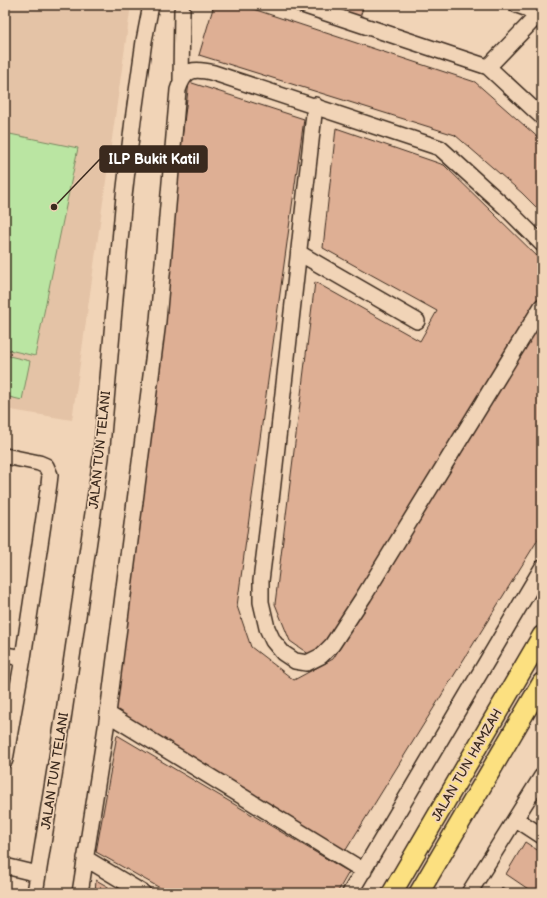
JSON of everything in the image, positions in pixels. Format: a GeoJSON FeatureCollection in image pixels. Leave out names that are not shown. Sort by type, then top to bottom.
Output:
{"type":"FeatureCollection","features":[{"type":"Feature","properties":{"kind":"main road","name":"JALAN TUN HAMZAH"},"geometry":{"type":"LineString","coordinates":[[392,893],[542,636]]}},
{"type":"Feature","properties":{"kind":"main road","name":"JALAN TUN HAMZAH"},"geometry":{"type":"LineString","coordinates":[[424,888],[542,683]]}},
{"type":"Feature","properties":{"kind":"street","name":"JALAN TUN TELANI"},"geometry":{"type":"LineString","coordinates":[[34,893],[62,726],[100,466],[132,128],[144,41],[151,5]]}},
{"type":"Feature","properties":{"kind":"street"},"geometry":{"type":"LineString","coordinates":[[302,5],[488,67],[542,117]]}},
{"type":"Feature","properties":{"kind":"street"},"geometry":{"type":"LineString","coordinates":[[80,893],[108,714],[158,321],[178,90],[181,80],[182,10]]}},
{"type":"Feature","properties":{"kind":"street"},"geometry":{"type":"LineString","coordinates":[[488,67],[530,11]]}},
{"type":"Feature","properties":{"kind":"street"},"geometry":{"type":"LineString","coordinates":[[181,80],[189,71],[200,70],[315,106],[440,148],[505,207],[542,244]]}},
{"type":"Feature","properties":{"kind":"street"},"geometry":{"type":"LineString","coordinates":[[315,106],[261,581],[261,602],[267,628],[273,641],[283,653],[295,661],[307,663],[321,656],[332,645],[344,629],[542,306]]}},
{"type":"Feature","properties":{"kind":"street"},"geometry":{"type":"LineString","coordinates":[[299,253],[417,321]]}},
{"type":"Feature","properties":{"kind":"street"},"geometry":{"type":"LineString","coordinates":[[5,456],[39,463],[46,466],[50,475],[24,658],[5,760]]}},
{"type":"Feature","properties":{"kind":"street"},"geometry":{"type":"LineString","coordinates":[[350,893],[542,568]]}},
{"type":"Feature","properties":{"kind":"street"},"geometry":{"type":"LineString","coordinates":[[5,655],[24,658]]}},
{"type":"Feature","properties":{"kind":"street"},"geometry":{"type":"LineString","coordinates":[[108,714],[364,871]]}},
{"type":"Feature","properties":{"kind":"street"},"geometry":{"type":"LineString","coordinates":[[469,893],[542,776]]}},
{"type":"Feature","properties":{"kind":"street"},"geometry":{"type":"LineString","coordinates":[[516,819],[542,836]]}},
{"type":"Feature","properties":{"kind":"street"},"geometry":{"type":"LineString","coordinates":[[85,858],[143,893]]}},
{"type":"Feature","properties":{"kind":"street"},"geometry":{"type":"LineString","coordinates":[[5,866],[38,874]]}},
{"type":"Feature","properties":{"kind":"shaded area"},"geometry":{"type":"Polygon","coordinates":[[[5,5],[131,5],[72,420],[5,409],[5,5]]]}},
{"type":"Feature","properties":{"kind":"green space"},"geometry":{"type":"Polygon","coordinates":[[[5,133],[78,148],[35,356],[5,349],[5,133]]]}},
{"type":"Feature","properties":{"kind":"green space"},"geometry":{"type":"Polygon","coordinates":[[[5,355],[30,361],[22,400],[5,396],[5,355]]]}},
{"type":"Feature","properties":{"kind":"building"},"geometry":{"type":"Polygon","coordinates":[[[214,5],[241,5],[475,82],[542,141],[542,213],[522,193],[455,135],[199,55],[214,5]]]}},
{"type":"Feature","properties":{"kind":"building"},"geometry":{"type":"Polygon","coordinates":[[[316,5],[364,5],[359,20],[316,5]]]}},
{"type":"Feature","properties":{"kind":"building"},"geometry":{"type":"Polygon","coordinates":[[[189,82],[304,119],[237,606],[251,647],[294,680],[333,659],[454,465],[542,318],[542,533],[344,853],[112,708],[189,82]]]}},
{"type":"Feature","properties":{"kind":"building"},"geometry":{"type":"Polygon","coordinates":[[[336,128],[444,165],[542,261],[542,295],[329,638],[310,655],[290,641],[275,604],[315,282],[420,341],[437,311],[323,248],[336,128]]]}},
{"type":"Feature","properties":{"kind":"building"},"geometry":{"type":"Polygon","coordinates":[[[117,735],[349,872],[337,893],[169,893],[96,852],[117,735]]]}},
{"type":"Feature","properties":{"kind":"building"},"geometry":{"type":"Polygon","coordinates":[[[542,810],[542,819],[538,817],[542,810]]]}},
{"type":"Feature","properties":{"kind":"building"},"geometry":{"type":"Polygon","coordinates":[[[525,842],[542,853],[542,893],[534,893],[506,874],[525,842]]]}},
{"type":"Feature","properties":{"kind":"building"},"geometry":{"type":"Polygon","coordinates":[[[96,880],[119,893],[95,893],[96,880]]]}},
{"type":"Feature","properties":{"kind":"building"},"geometry":{"type":"Polygon","coordinates":[[[502,888],[509,893],[499,893],[502,888]]]}},
{"type":"Feature","properties":{"kind":"place","name":"ILP Bukit Katil"},"geometry":{"type":"Point","coordinates":[54,207]}}]}
